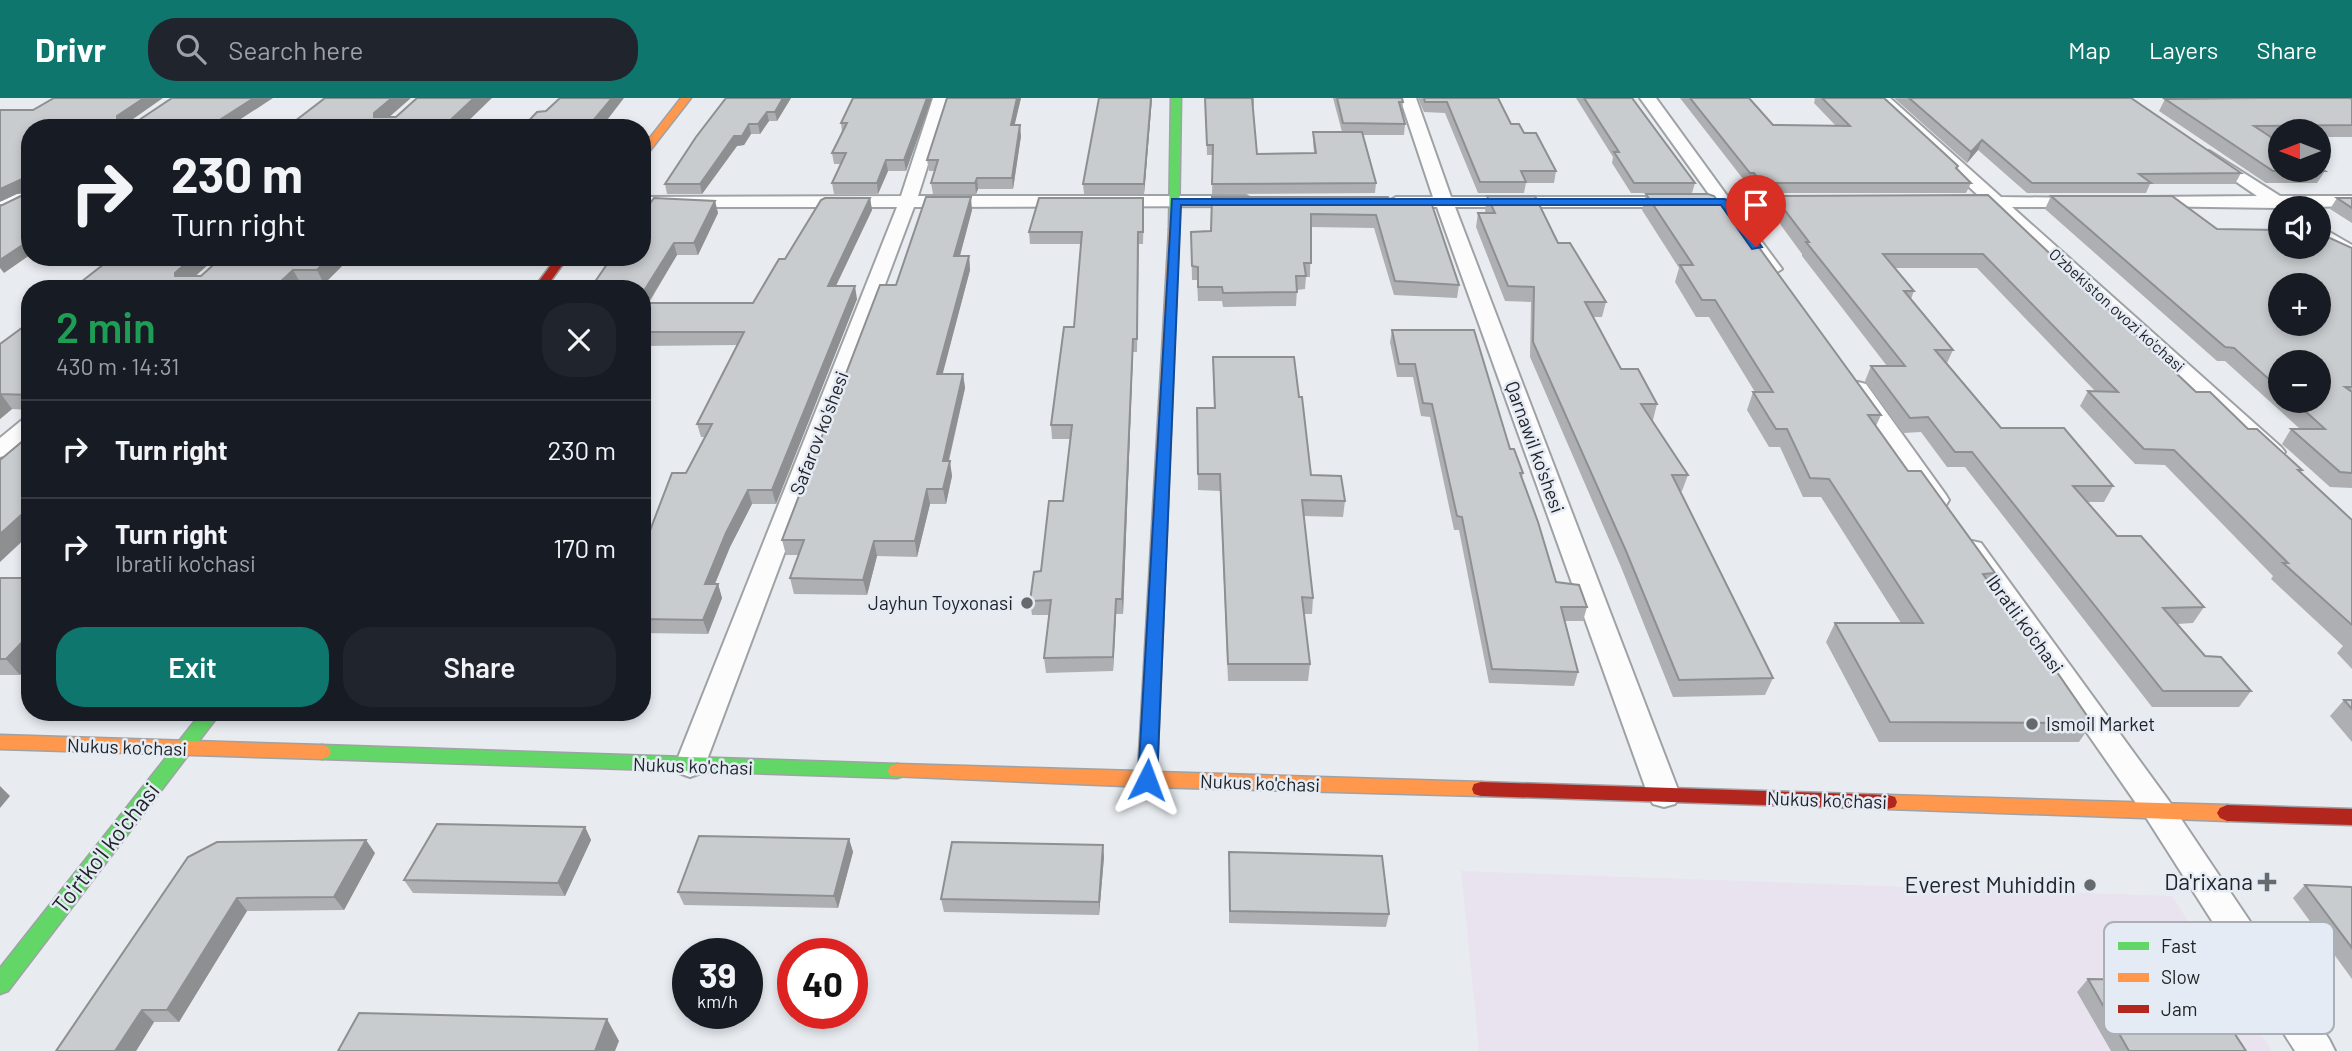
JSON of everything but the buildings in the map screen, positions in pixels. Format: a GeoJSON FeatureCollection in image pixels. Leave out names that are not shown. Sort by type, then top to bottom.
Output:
{"type":"FeatureCollection","features":[{"type":"Feature","properties":{"kind":"street"},"geometry":{"type":"LineString","coordinates":[[651,143],[686,98]]}},
{"type":"Feature","properties":{"kind":"street","name":"Safarov ko'shesi"},"geometry":{"type":"LineString","coordinates":[[690,765],[908,200],[941,98]]}},
{"type":"Feature","properties":{"kind":"street"},"geometry":{"type":"LineString","coordinates":[[1147,780],[1175,201],[1176,98]]}},
{"type":"Feature","properties":{"kind":"street","name":"Qarnawil ko'shesi"},"geometry":{"type":"LineString","coordinates":[[1408,98],[1664,795]]}},
{"type":"Feature","properties":{"kind":"street"},"geometry":{"type":"LineString","coordinates":[[1648,98],[1788,292]]}},
{"type":"Feature","properties":{"kind":"street","name":"O'zbekiston ovozi ko'chasi"},"geometry":{"type":"LineString","coordinates":[[1881,98],[2291,468]]}},
{"type":"Feature","properties":{"kind":"street"},"geometry":{"type":"LineString","coordinates":[[2190,143],[2269,196]]}},
{"type":"Feature","properties":{"kind":"street"},"geometry":{"type":"LineString","coordinates":[[0,199],[21,197]]}},
{"type":"Feature","properties":{"kind":"street"},"geometry":{"type":"LineString","coordinates":[[0,213],[21,201]]}},
{"type":"Feature","properties":{"kind":"street"},"geometry":{"type":"LineString","coordinates":[[651,202],[1269,201]]}},
{"type":"Feature","properties":{"kind":"street"},"geometry":{"type":"LineString","coordinates":[[2331,202],[2352,201]]}},
{"type":"Feature","properties":{"kind":"street"},"geometry":{"type":"LineString","coordinates":[[1377,202],[1820,202]]}},
{"type":"Feature","properties":{"kind":"street"},"geometry":{"type":"LineString","coordinates":[[1942,202],[2104,202]]}},
{"type":"Feature","properties":{"kind":"street"},"geometry":{"type":"LineString","coordinates":[[2130,202],[2268,205]]}},
{"type":"Feature","properties":{"kind":"street"},"geometry":{"type":"LineString","coordinates":[[2331,239],[2352,254]]}},
{"type":"Feature","properties":{"kind":"street","name":"Ibratli ko'chasi"},"geometry":{"type":"LineString","coordinates":[[1845,371],[2158,810],[2231,922]]}},
{"type":"Feature","properties":{"kind":"street"},"geometry":{"type":"LineString","coordinates":[[0,450],[21,432]]}},
{"type":"Feature","properties":{"kind":"street","name":"To'rtko'l ko'chasi"},"geometry":{"type":"LineString","coordinates":[[0,984],[205,721]]}},
{"type":"Feature","properties":{"kind":"street","name":"Nukus ko'chasi"},"geometry":{"type":"LineString","coordinates":[[0,742],[2352,817]]}},
{"type":"Feature","properties":{"kind":"street","name":"Ibratli ko'chasi"},"geometry":{"type":"LineString","coordinates":[[2305,1034],[2316,1051]]}},
{"type":"Feature","properties":{"kind":"shaded area"},"geometry":{"type":"Polygon","coordinates":[[[1461,871],[2172,896],[2189,922],[2104,922],[2104,1034],[2261,1034],[2272,1051],[1479,1051],[1461,871]]]}},
{"type":"Feature","properties":{"kind":"traffic: fast"},"geometry":{"type":"LineString","coordinates":[[1174,229],[1176,98]]}},
{"type":"Feature","properties":{"kind":"traffic: fast"},"geometry":{"type":"LineString","coordinates":[[0,984],[205,721]]}},
{"type":"Feature","properties":{"kind":"traffic: fast"},"geometry":{"type":"LineString","coordinates":[[322,752],[897,771]]}},
{"type":"Feature","properties":{"kind":"traffic: slow"},"geometry":{"type":"LineString","coordinates":[[651,143],[686,98]]}},
{"type":"Feature","properties":{"kind":"traffic: slow"},"geometry":{"type":"LineString","coordinates":[[1147,780],[1174,229]]}},
{"type":"Feature","properties":{"kind":"traffic: slow"},"geometry":{"type":"LineString","coordinates":[[0,742],[322,752]]}},
{"type":"Feature","properties":{"kind":"traffic: slow"},"geometry":{"type":"LineString","coordinates":[[897,771],[1481,789]]}},
{"type":"Feature","properties":{"kind":"traffic: slow"},"geometry":{"type":"LineString","coordinates":[[1888,802],[2227,813]]}},
{"type":"Feature","properties":{"kind":"traffic: jam"},"geometry":{"type":"LineString","coordinates":[[546,280],[556,266]]}},
{"type":"Feature","properties":{"kind":"traffic: jam"},"geometry":{"type":"LineString","coordinates":[[1481,789],[1888,802]]}},
{"type":"Feature","properties":{"kind":"traffic: jam"},"geometry":{"type":"LineString","coordinates":[[2227,813],[2352,817]]}},
{"type":"Feature","properties":{"kind":"place","name":"Jayhun Toyxonasi"},"geometry":{"type":"Point","coordinates":[1027,603]}},
{"type":"Feature","properties":{"kind":"place","name":"Ismoil Market"},"geometry":{"type":"Point","coordinates":[2032,724]}},
{"type":"Feature","properties":{"kind":"place","name":"Da'rixana"},"geometry":{"type":"Point","coordinates":[2267,882]}},
{"type":"Feature","properties":{"kind":"place","name":"Everest Muhiddin"},"geometry":{"type":"Point","coordinates":[2090,885]}},
{"type":"Feature","properties":{"kind":"route"},"geometry":{"type":"LineString","coordinates":[[1147,780],[1175,201],[1724,202],[1756,247]]}}]}
